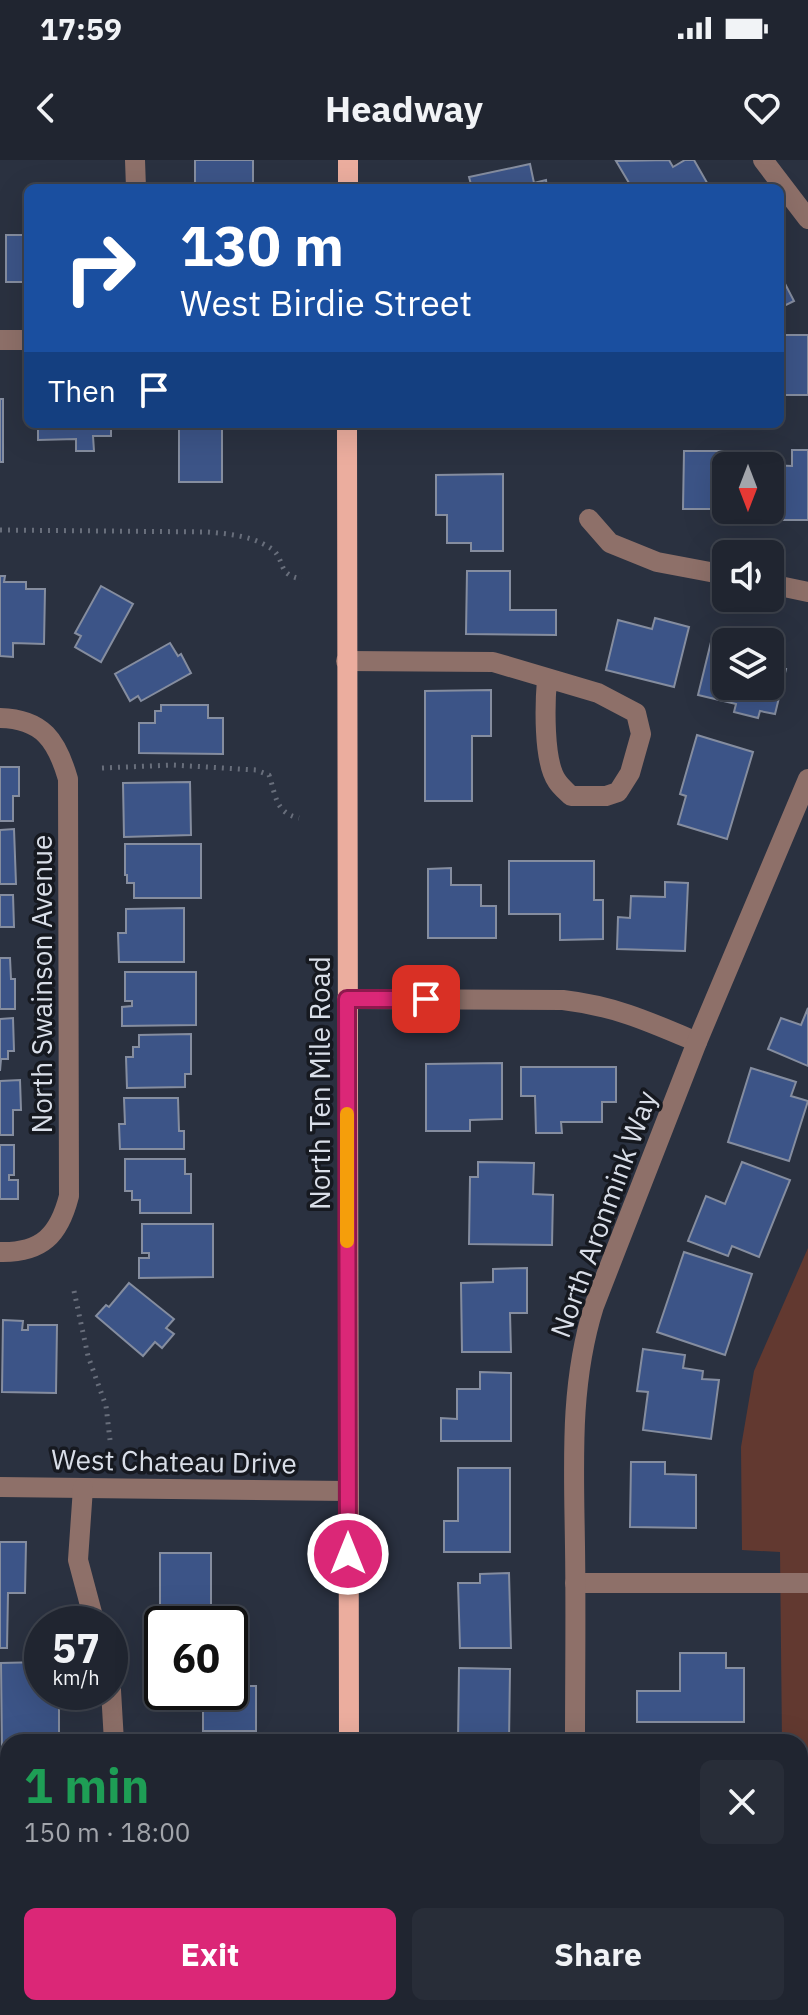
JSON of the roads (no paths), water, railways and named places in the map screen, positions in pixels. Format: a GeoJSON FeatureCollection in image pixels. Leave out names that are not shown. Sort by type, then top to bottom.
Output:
{"type":"FeatureCollection","features":[{"type":"Feature","properties":{"kind":"main road"},"geometry":{"type":"LineString","coordinates":[[348,160],[348,184]]}},
{"type":"Feature","properties":{"kind":"main road","name":"North Ten Mile Road"},"geometry":{"type":"LineString","coordinates":[[347,428],[349,1734]]}},
{"type":"Feature","properties":{"kind":"street"},"geometry":{"type":"LineString","coordinates":[[135,160],[136,184]]}},
{"type":"Feature","properties":{"kind":"street"},"geometry":{"type":"LineString","coordinates":[[763,160],[781,184]]}},
{"type":"Feature","properties":{"kind":"street"},"geometry":{"type":"LineString","coordinates":[[784,188],[808,219]]}},
{"type":"Feature","properties":{"kind":"street"},"geometry":{"type":"LineString","coordinates":[[0,340],[24,340]]}},
{"type":"Feature","properties":{"kind":"street"},"geometry":{"type":"LineString","coordinates":[[589,519],[610,543],[657,562],[712,572]]}},
{"type":"Feature","properties":{"kind":"street"},"geometry":{"type":"LineString","coordinates":[[784,587],[808,592]]}},
{"type":"Feature","properties":{"kind":"street"},"geometry":{"type":"LineString","coordinates":[[346,661],[493,662],[598,693],[636,713],[641,734],[630,773],[618,792],[606,796],[571,796],[556,780],[545,712],[547,679]]}},
{"type":"Feature","properties":{"kind":"street","name":"North Swainson Avenue"},"geometry":{"type":"LineString","coordinates":[[0,718],[15,718],[48,734],[61,752],[68,779],[69,1196],[64,1216],[53,1235],[34,1246],[0,1252]]}},
{"type":"Feature","properties":{"kind":"street","name":"North Aronmink Way"},"geometry":{"type":"LineString","coordinates":[[575,1734],[575,1399],[585,1336],[697,1042],[808,779]]}},
{"type":"Feature","properties":{"kind":"street"},"geometry":{"type":"LineString","coordinates":[[347,999],[563,1000],[624,1011],[697,1042]]}},
{"type":"Feature","properties":{"kind":"street","name":"West Chateau Drive"},"geometry":{"type":"LineString","coordinates":[[0,1487],[348,1491]]}},
{"type":"Feature","properties":{"kind":"street"},"geometry":{"type":"LineString","coordinates":[[83,1488],[78,1560],[90,1606]]}},
{"type":"Feature","properties":{"kind":"street"},"geometry":{"type":"LineString","coordinates":[[575,1583],[808,1583]]}},
{"type":"Feature","properties":{"kind":"street"},"geometry":{"type":"LineString","coordinates":[[112,1710],[114,1734]]}}]}
